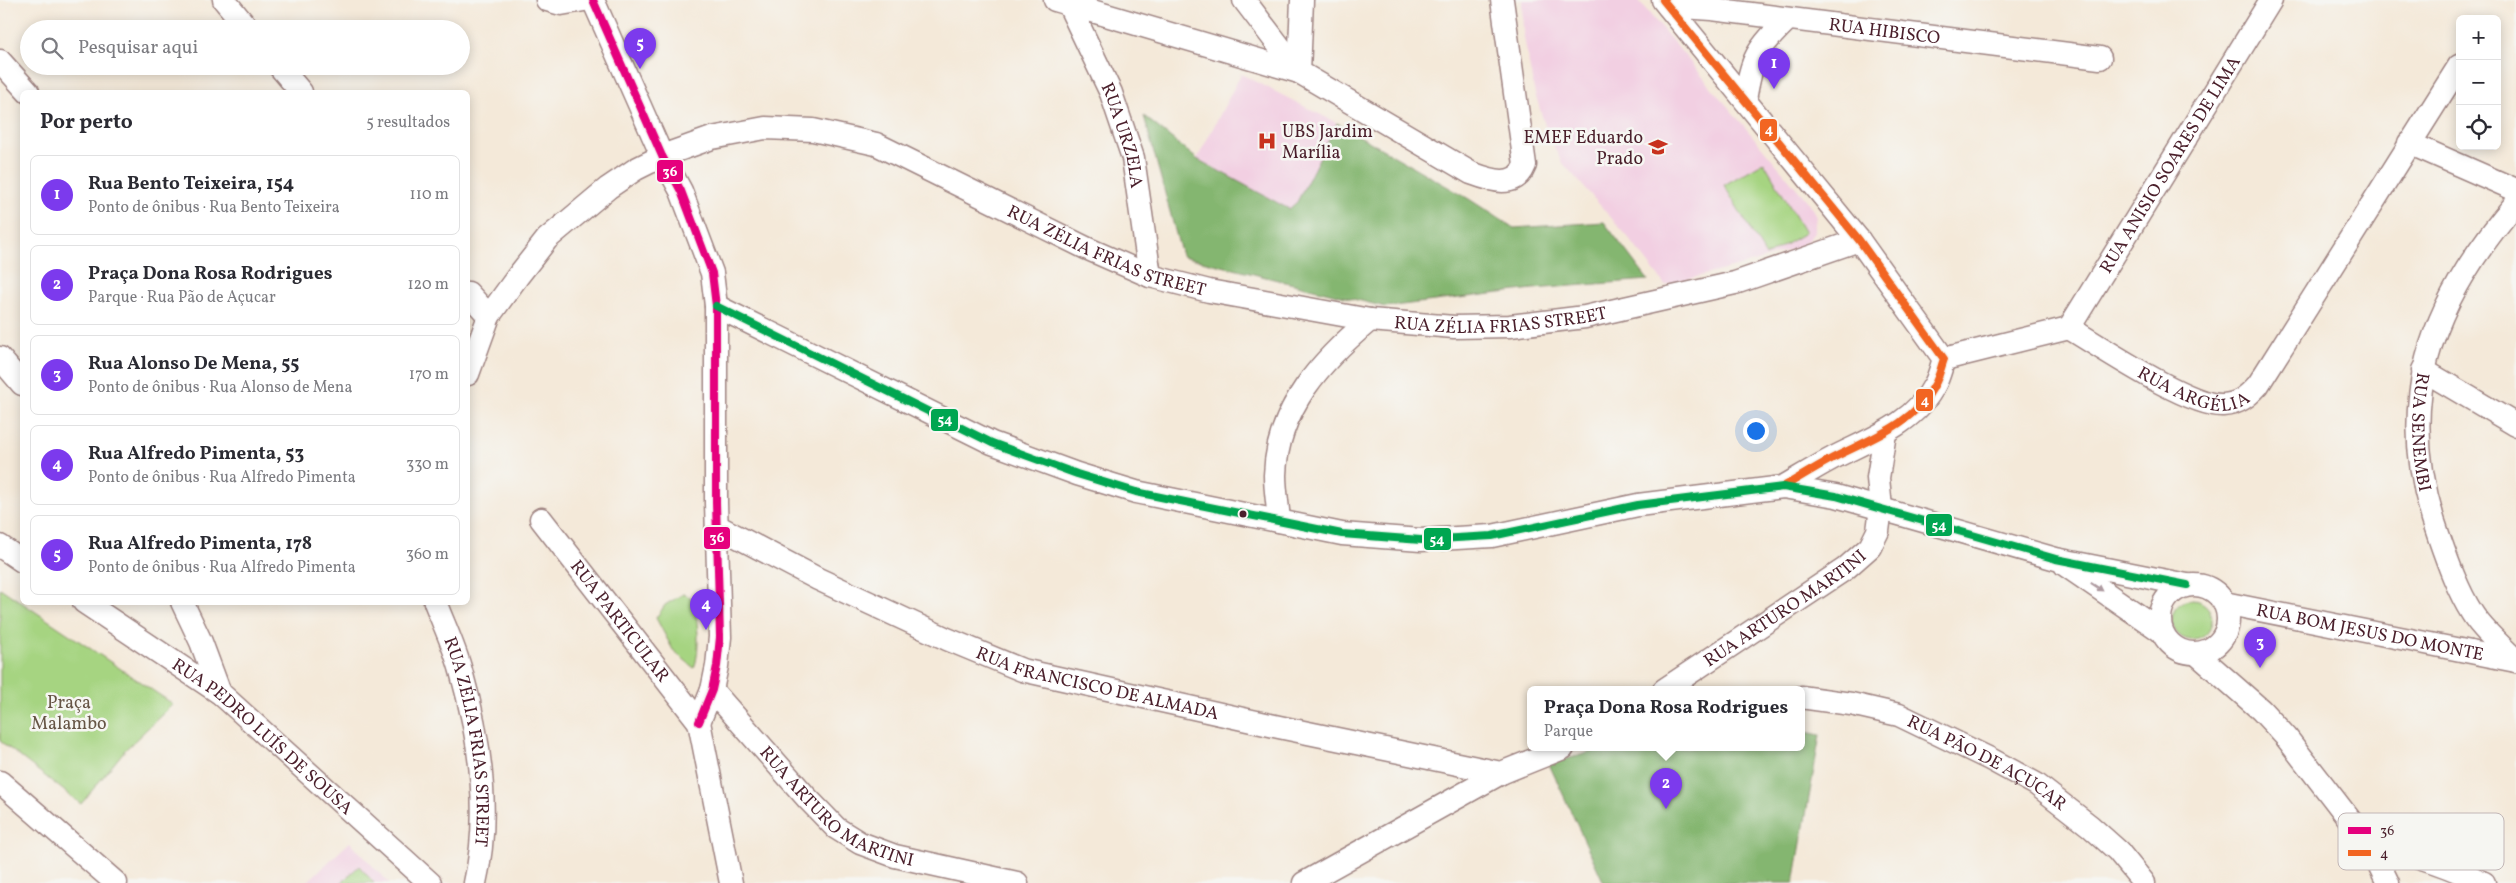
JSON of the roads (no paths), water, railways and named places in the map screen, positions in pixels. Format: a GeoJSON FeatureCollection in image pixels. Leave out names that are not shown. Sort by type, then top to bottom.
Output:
{"type":"FeatureCollection","features":[{"type":"Feature","properties":{"kind":"street"},"geometry":{"type":"LineString","coordinates":[[224,0],[241,20]]}},
{"type":"Feature","properties":{"kind":"street"},"geometry":{"type":"LineString","coordinates":[[547,0],[561,4],[584,0]]}},
{"type":"Feature","properties":{"kind":"street"},"geometry":{"type":"LineString","coordinates":[[593,0],[662,156],[681,191],[698,231],[712,273],[716,306],[717,526],[720,637],[718,666],[712,690],[699,722],[732,883]]}},
{"type":"Feature","properties":{"kind":"street"},"geometry":{"type":"LineString","coordinates":[[1244,0],[1299,72]]}},
{"type":"Feature","properties":{"kind":"street"},"geometry":{"type":"LineString","coordinates":[[1299,72],[1302,0]]}},
{"type":"Feature","properties":{"kind":"street"},"geometry":{"type":"LineString","coordinates":[[1062,2],[1299,72],[1472,173],[1498,182],[1515,179],[1522,173],[1525,165],[1525,153],[1502,0]]}},
{"type":"Feature","properties":{"kind":"street","name":"RUA ANISIO SOARES DE LIMA"},"geometry":{"type":"LineString","coordinates":[[2069,328],[2272,0]]}},
{"type":"Feature","properties":{"kind":"street","name":"RUA URZELA"},"geometry":{"type":"LineString","coordinates":[[1062,2],[1111,93],[1133,158],[1150,276]]}},
{"type":"Feature","properties":{"kind":"street"},"geometry":{"type":"LineString","coordinates":[[1666,3],[1859,240],[1944,359]]}},
{"type":"Feature","properties":{"kind":"street","name":"RUA HIBISCO"},"geometry":{"type":"LineString","coordinates":[[1666,3],[2100,58]]}},
{"type":"Feature","properties":{"kind":"street"},"geometry":{"type":"LineString","coordinates":[[1745,100],[1751,68],[1762,44],[1788,19]]}},
{"type":"Feature","properties":{"kind":"street"},"geometry":{"type":"LineString","coordinates":[[0,61],[26,90]]}},
{"type":"Feature","properties":{"kind":"street","name":"RUA ARGÉLIA"},"geometry":{"type":"LineString","coordinates":[[2069,328],[2197,401],[2223,405],[2246,398],[2258,385],[2456,71]]}},
{"type":"Feature","properties":{"kind":"street"},"geometry":{"type":"LineString","coordinates":[[287,75],[299,90]]}},
{"type":"Feature","properties":{"kind":"street","name":"RUA ZÉLIA FRIAS STREET"},"geometry":{"type":"LineString","coordinates":[[470,368],[489,316],[547,239],[608,188],[636,169],[662,156],[712,138],[765,128],[813,130],[876,144],[1077,244],[1150,276],[1209,291],[1370,320],[1454,327],[1510,326],[1586,317],[1735,283],[1859,240]]}},
{"type":"Feature","properties":{"kind":"street"},"geometry":{"type":"LineString","coordinates":[[2409,143],[2516,190]]}},
{"type":"Feature","properties":{"kind":"street","name":"RUA SENEMBI"},"geometry":{"type":"LineString","coordinates":[[2516,203],[2473,257],[2437,324],[2423,370],[2418,400],[2417,439],[2422,477],[2434,524],[2448,563],[2473,614],[2516,661]]}},
{"type":"Feature","properties":{"kind":"street"},"geometry":{"type":"LineString","coordinates":[[470,295],[489,316]]}},
{"type":"Feature","properties":{"kind":"street"},"geometry":{"type":"LineString","coordinates":[[716,306],[992,443],[1077,474],[1136,492],[1342,534],[1421,540],[1492,536],[1638,505],[1783,487],[1836,496],[2056,559],[2187,585],[2199,585],[2210,589],[2224,603],[2228,622],[2222,640],[2215,647],[2197,654]]}},
{"type":"Feature","properties":{"kind":"street"},"geometry":{"type":"LineString","coordinates":[[1279,521],[1275,475],[1280,443],[1298,398],[1322,364],[1370,320]]}},
{"type":"Feature","properties":{"kind":"street"},"geometry":{"type":"LineString","coordinates":[[1944,359],[2069,328]]}},
{"type":"Feature","properties":{"kind":"street"},"geometry":{"type":"LineString","coordinates":[[0,358],[20,382]]}},
{"type":"Feature","properties":{"kind":"street"},"geometry":{"type":"LineString","coordinates":[[1783,487],[1833,458],[1885,433],[1905,419],[1924,400],[1935,384],[1944,359]]}},
{"type":"Feature","properties":{"kind":"street"},"geometry":{"type":"LineString","coordinates":[[2423,370],[2516,426]]}},
{"type":"Feature","properties":{"kind":"street","name":"RUA ARTURO MARTINI"},"geometry":{"type":"LineString","coordinates":[[1670,686],[1845,569],[1870,547],[1878,531],[1881,508],[1878,478],[1885,433]]}},
{"type":"Feature","properties":{"kind":"street","name":"RUA PARTICULAR"},"geometry":{"type":"LineString","coordinates":[[541,519],[699,722]]}},
{"type":"Feature","properties":{"kind":"street","name":"RUA FRANCISCO DE ALMADA"},"geometry":{"type":"LineString","coordinates":[[717,526],[818,579],[947,639],[1022,670],[1501,774]]}},
{"type":"Feature","properties":{"kind":"street"},"geometry":{"type":"LineString","coordinates":[[0,546],[20,560]]}},
{"type":"Feature","properties":{"kind":"street"},"geometry":{"type":"LineString","coordinates":[[2056,559],[2161,631]]}},
{"type":"Feature","properties":{"kind":"street"},"geometry":{"type":"LineString","coordinates":[[2187,585],[2176,590],[2164,602],[2159,619],[2161,631],[2167,641],[2176,649],[2197,654],[2262,710],[2286,737],[2345,813]]}},
{"type":"Feature","properties":{"kind":"street","name":"RUA BOM JESUS DO MONTE"},"geometry":{"type":"LineString","coordinates":[[2224,603],[2516,661]]}},
{"type":"Feature","properties":{"kind":"street","name":"RUA PEDRO LUÍS DE SOUSA"},"geometry":{"type":"LineString","coordinates":[[88,605],[220,693],[430,883]]}},
{"type":"Feature","properties":{"kind":"street"},"geometry":{"type":"LineString","coordinates":[[183,605],[201,642],[220,693]]}},
{"type":"Feature","properties":{"kind":"street","name":"RUA ZÉLIA FRIAS STREET"},"geometry":{"type":"LineString","coordinates":[[436,605],[461,669],[476,736],[483,797],[475,883]]}},
{"type":"Feature","properties":{"kind":"street","name":"RUA ARTURO MARTINI"},"geometry":{"type":"LineString","coordinates":[[712,690],[807,798],[836,828],[860,843],[895,856],[1018,883]]}},
{"type":"Feature","properties":{"kind":"street","name":"RUA PÃO DE AÇUCAR"},"geometry":{"type":"LineString","coordinates":[[1805,698],[1851,704],[1899,715],[1990,758],[2036,784],[2090,826],[2118,851],[2144,883]]}},
{"type":"Feature","properties":{"kind":"street"},"geometry":{"type":"LineString","coordinates":[[1304,883],[1501,774],[1556,751]]}},
{"type":"Feature","properties":{"kind":"street"},"geometry":{"type":"LineString","coordinates":[[0,782],[116,883]]}},
{"type":"Feature","properties":{"kind":"street"},"geometry":{"type":"LineString","coordinates":[[2382,870],[2388,883]]}},
{"type":"Feature","properties":{"kind":"street"},"geometry":{"type":"LineString","coordinates":[[2457,870],[2484,883]]}},
{"type":"Feature","properties":{"kind":"place","name":"Rua Alfredo Pimenta, 178"},"geometry":{"type":"Point","coordinates":[640,69]}},
{"type":"Feature","properties":{"kind":"place","name":"Rua Bento Teixeira, 154"},"geometry":{"type":"Point","coordinates":[1774,89]}},
{"type":"Feature","properties":{"kind":"place","name":"UBS Jardim Marília"},"geometry":{"type":"Point","coordinates":[1267,141]}},
{"type":"Feature","properties":{"kind":"place","name":"EMEF Eduardo Prado"},"geometry":{"type":"Point","coordinates":[1658,147]}},
{"type":"Feature","properties":{"kind":"place","name":"Rua Alfredo Pimenta, 53"},"geometry":{"type":"Point","coordinates":[706,630]}},
{"type":"Feature","properties":{"kind":"place","name":"Rua Alonso De Mena, 55"},"geometry":{"type":"Point","coordinates":[2260,668]}},
{"type":"Feature","properties":{"kind":"place","name":"Praça Dona Rosa Rodrigues"},"geometry":{"type":"Point","coordinates":[1666,809]}},
{"type":"Feature","properties":{"kind":"park label","name":"Praça Malambo"},"geometry":{"type":"Point","coordinates":[69,712]}}]}
